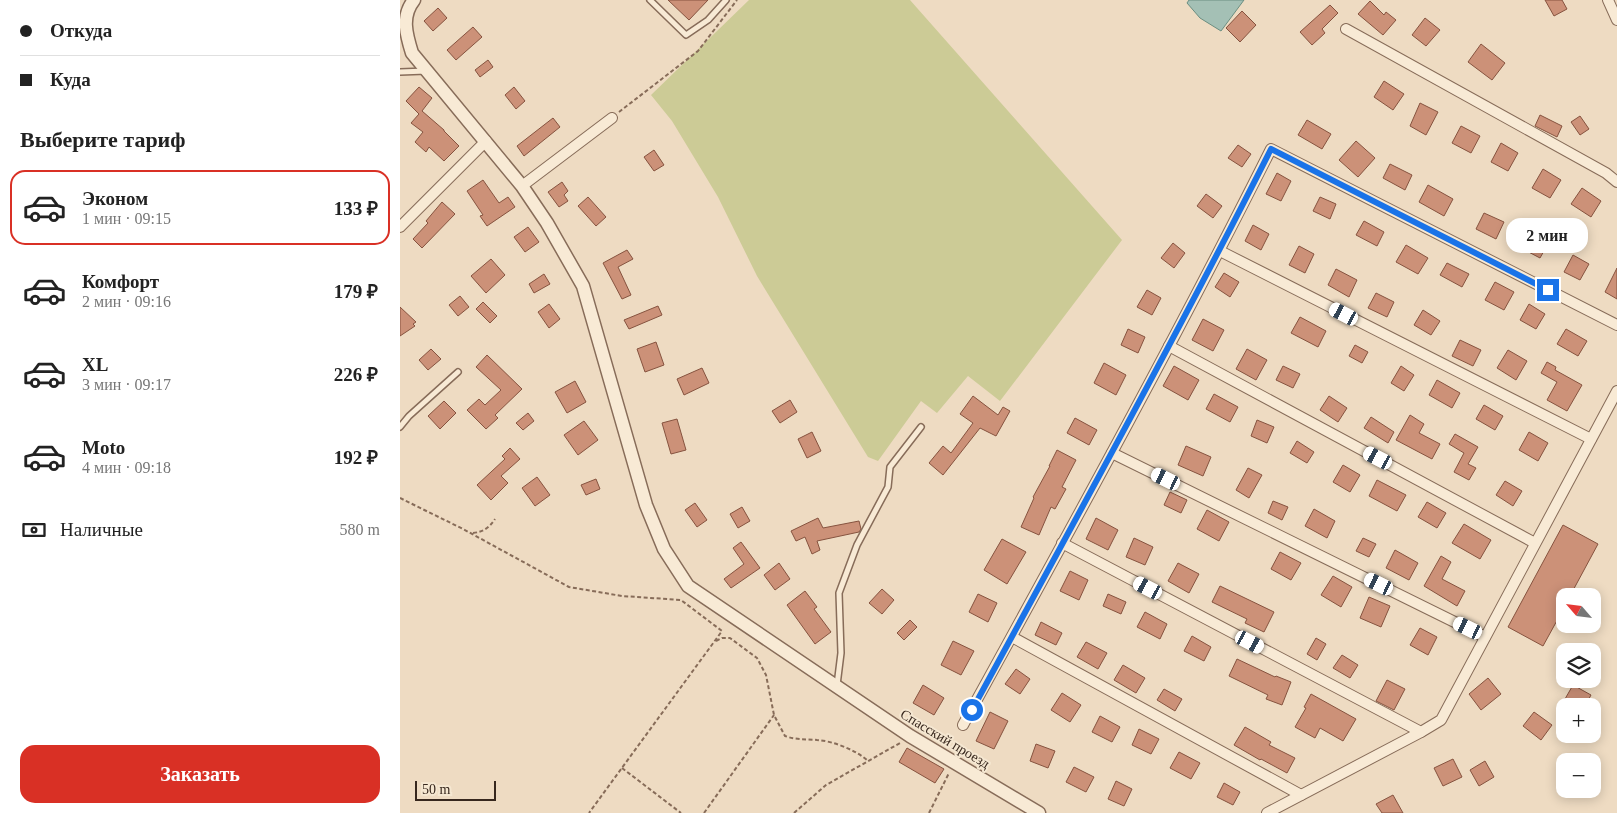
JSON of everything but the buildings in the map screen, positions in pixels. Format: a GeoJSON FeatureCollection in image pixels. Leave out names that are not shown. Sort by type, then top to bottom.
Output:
{"type":"FeatureCollection","features":[{"type":"Feature","properties":{"kind":"street"},"geometry":{"type":"LineString","coordinates":[[403,17],[414,0]]}},
{"type":"Feature","properties":{"kind":"street"},"geometry":{"type":"LineString","coordinates":[[1608,0],[1617,20]]}},
{"type":"Feature","properties":{"kind":"street","name":"Спасский проезд"},"geometry":{"type":"LineString","coordinates":[[403,17],[412,52],[522,186],[547,223],[583,286],[646,505],[664,549],[688,586],[910,736],[1039,813]]}},
{"type":"Feature","properties":{"kind":"street"},"geometry":{"type":"LineString","coordinates":[[1346,29],[1606,173],[1617,182]]}},
{"type":"Feature","properties":{"kind":"street"},"geometry":{"type":"LineString","coordinates":[[522,186],[612,118]]}},
{"type":"Feature","properties":{"kind":"street"},"geometry":{"type":"LineString","coordinates":[[400,227],[486,141]]}},
{"type":"Feature","properties":{"kind":"street"},"geometry":{"type":"LineString","coordinates":[[963,725],[1220,251],[1271,149],[1617,325]]}},
{"type":"Feature","properties":{"kind":"street"},"geometry":{"type":"LineString","coordinates":[[1220,251],[1591,439]]}},
{"type":"Feature","properties":{"kind":"street"},"geometry":{"type":"LineString","coordinates":[[1169,346],[1535,543]]}},
{"type":"Feature","properties":{"kind":"street"},"geometry":{"type":"LineString","coordinates":[[1267,813],[1441,720],[1617,391]]}},
{"type":"Feature","properties":{"kind":"street"},"geometry":{"type":"LineString","coordinates":[[1112,452],[1486,637]]}},
{"type":"Feature","properties":{"kind":"street"},"geometry":{"type":"LineString","coordinates":[[1062,543],[1421,732]]}},
{"type":"Feature","properties":{"kind":"street"},"geometry":{"type":"LineString","coordinates":[[1012,636],[1301,795]]}},
{"type":"Feature","properties":{"kind":"lane"},"geometry":{"type":"LineString","coordinates":[[650,0],[686,35],[708,20],[726,0]]}},
{"type":"Feature","properties":{"kind":"lane"},"geometry":{"type":"LineString","coordinates":[[400,72],[426,71]]}},
{"type":"Feature","properties":{"kind":"lane"},"geometry":{"type":"LineString","coordinates":[[400,427],[409,416],[458,372]]}},
{"type":"Feature","properties":{"kind":"lane"},"geometry":{"type":"LineString","coordinates":[[837,688],[841,653],[839,594],[856,545],[888,487],[890,467],[921,427]]}},
{"type":"Feature","properties":{"kind":"path"},"geometry":{"type":"LineString","coordinates":[[612,118],[698,51],[737,0]]}},
{"type":"Feature","properties":{"kind":"path"},"geometry":{"type":"LineString","coordinates":[[400,498],[472,534],[570,588],[622,596],[681,600],[722,631],[589,813]]}},
{"type":"Feature","properties":{"kind":"path"},"geometry":{"type":"LineString","coordinates":[[472,534],[487,529],[495,519]]}},
{"type":"Feature","properties":{"kind":"path"},"geometry":{"type":"LineString","coordinates":[[714,642],[722,638],[730,638],[757,658],[766,675],[774,715],[785,736],[797,739],[830,741],[858,753],[868,761]]}},
{"type":"Feature","properties":{"kind":"path"},"geometry":{"type":"LineString","coordinates":[[704,813],[774,715]]}},
{"type":"Feature","properties":{"kind":"path"},"geometry":{"type":"LineString","coordinates":[[794,813],[826,785],[910,736]]}},
{"type":"Feature","properties":{"kind":"path"},"geometry":{"type":"LineString","coordinates":[[622,768],[681,813]]}},
{"type":"Feature","properties":{"kind":"path"},"geometry":{"type":"LineString","coordinates":[[929,813],[951,769]]}},
{"type":"Feature","properties":{"kind":"shaded area"},"geometry":{"type":"Polygon","coordinates":[[[749,0],[910,0],[1122,240],[1000,401],[968,376],[937,413],[921,401],[878,461],[868,457],[757,276],[718,197],[672,121],[651,95],[749,0]]]}},
{"type":"Feature","properties":{"kind":"shaded area"},"geometry":{"type":"Polygon","coordinates":[[[1189,0],[1244,0],[1221,31],[1200,18],[1187,3],[1189,0]]]}},
{"type":"Feature","properties":{"kind":"route"},"geometry":{"type":"LineString","coordinates":[[972,710],[1220,251],[1271,149],[1548,290]]}}]}
